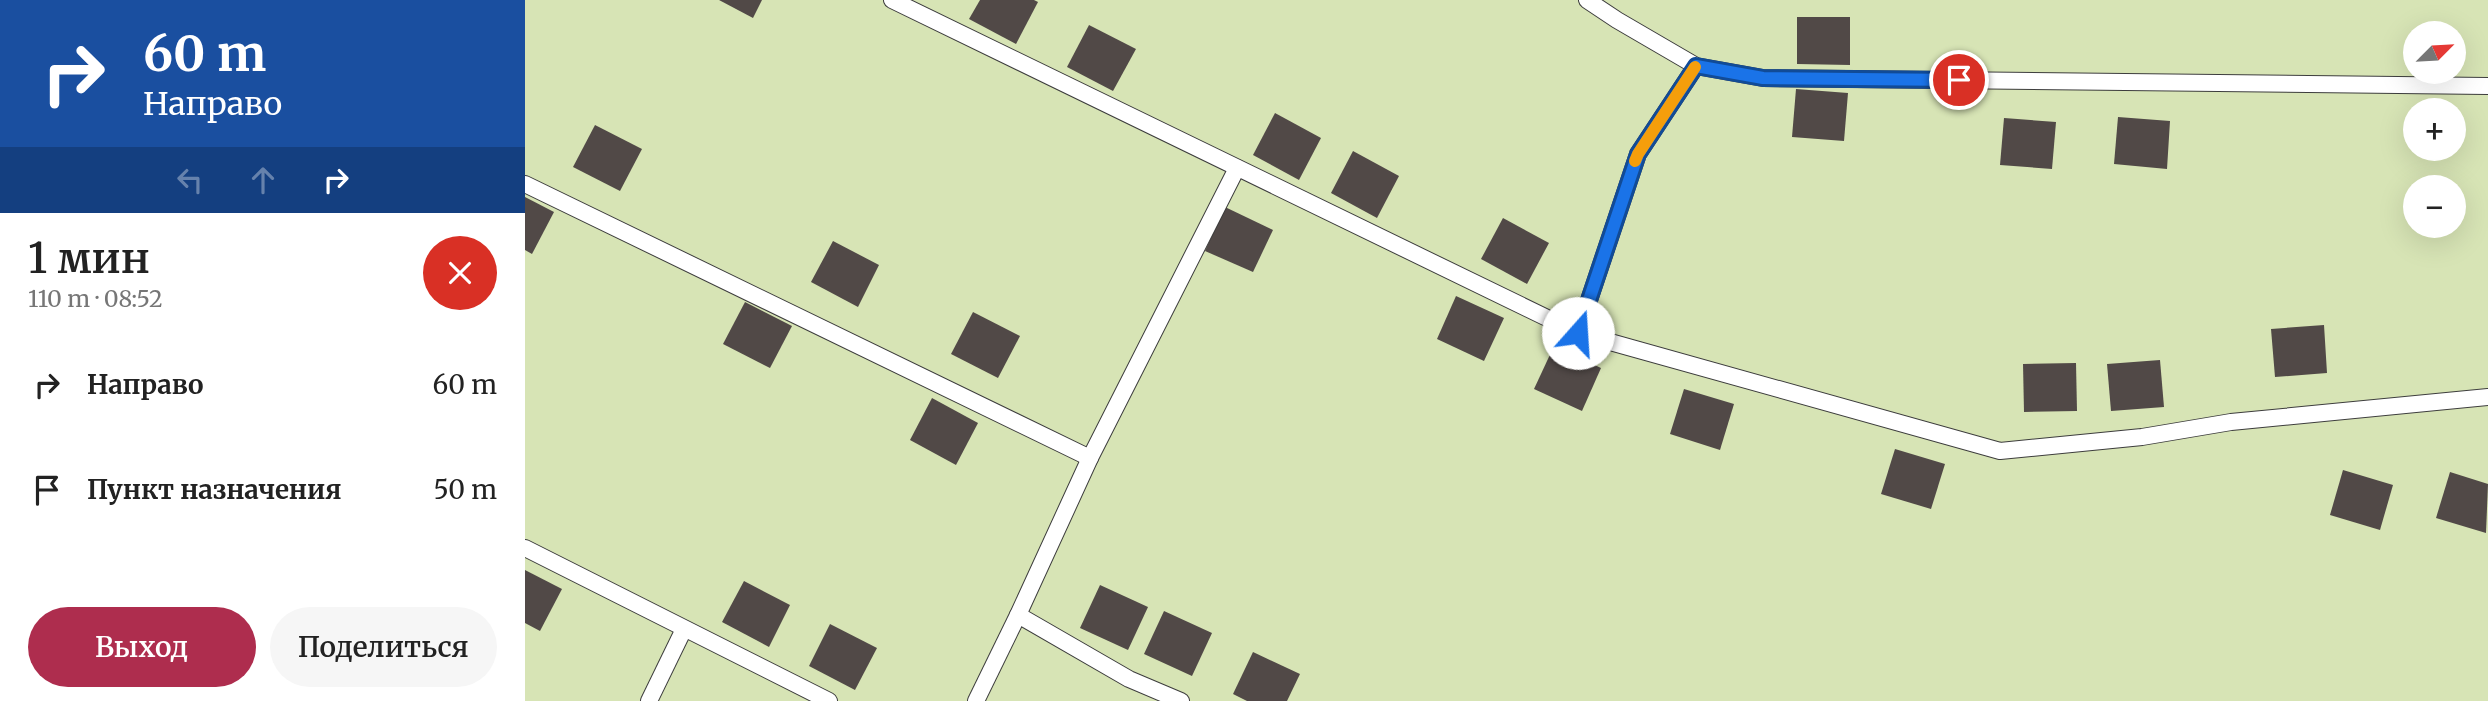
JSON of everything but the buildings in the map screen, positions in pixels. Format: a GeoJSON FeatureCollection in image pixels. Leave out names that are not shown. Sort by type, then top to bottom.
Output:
{"type":"FeatureCollection","features":[{"type":"Feature","properties":{"kind":"lane"},"geometry":{"type":"LineString","coordinates":[[892,0],[1578,333],[2000,451],[2142,437],[2231,422],[2488,397]]}},
{"type":"Feature","properties":{"kind":"lane"},"geometry":{"type":"LineString","coordinates":[[1587,0],[1696,66],[1763,78],[2488,86]]}},
{"type":"Feature","properties":{"kind":"lane"},"geometry":{"type":"LineString","coordinates":[[1578,333],[1638,154],[1696,66]]}},
{"type":"Feature","properties":{"kind":"lane"},"geometry":{"type":"LineString","coordinates":[[976,701],[1090,458],[1237,168]]}},
{"type":"Feature","properties":{"kind":"lane"},"geometry":{"type":"LineString","coordinates":[[525,184],[1090,458]]}},
{"type":"Feature","properties":{"kind":"lane"},"geometry":{"type":"LineString","coordinates":[[525,548],[829,701]]}},
{"type":"Feature","properties":{"kind":"lane"},"geometry":{"type":"LineString","coordinates":[[1018,615],[1129,678],[1181,701]]}},
{"type":"Feature","properties":{"kind":"lane"},"geometry":{"type":"LineString","coordinates":[[649,701],[684,629]]}},
{"type":"Feature","properties":{"kind":"green space"},"geometry":{"type":"Polygon","coordinates":[[[525,0],[2488,0],[2488,701],[525,701],[525,0]]]}},
{"type":"Feature","properties":{"kind":"slow traffic"},"geometry":{"type":"LineString","coordinates":[[1635,161],[1695,67]]}},
{"type":"Feature","properties":{"kind":"route"},"geometry":{"type":"LineString","coordinates":[[1578,333],[1638,154],[1696,66],[1763,78],[1959,80]]}}]}
